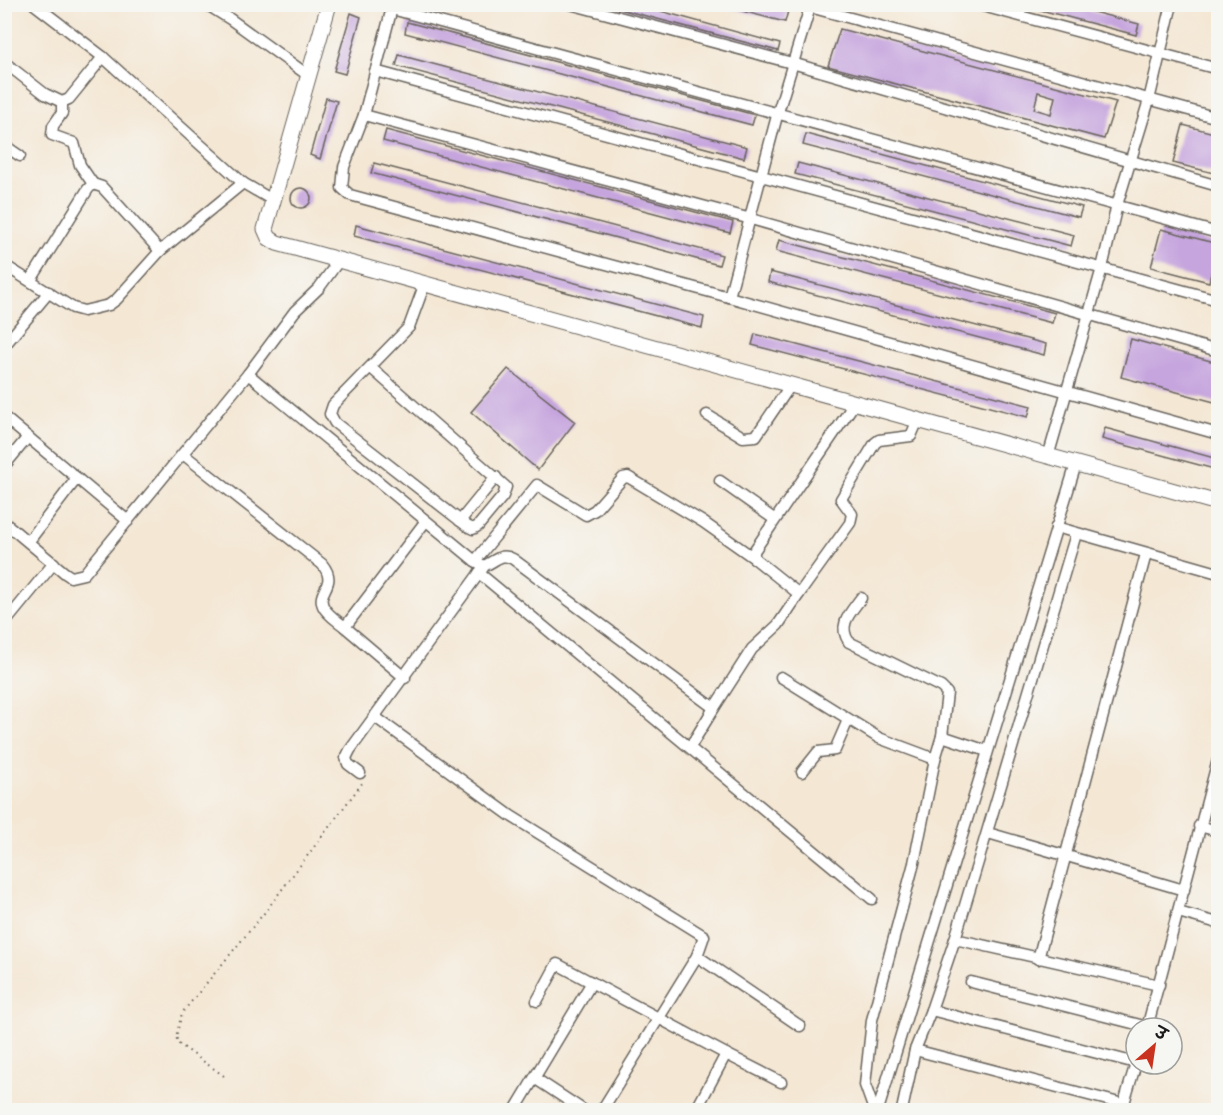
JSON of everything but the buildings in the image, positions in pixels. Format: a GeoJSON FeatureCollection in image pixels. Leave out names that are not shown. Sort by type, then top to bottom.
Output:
{"type":"FeatureCollection","features":[{"type":"Feature","properties":{"kind":"street"},"geometry":{"type":"LineString","coordinates":[[34,4],[102,57],[243,183],[274,201]]}},
{"type":"Feature","properties":{"kind":"street"},"geometry":{"type":"LineString","coordinates":[[206,4],[309,76]]}},
{"type":"Feature","properties":{"kind":"street"},"geometry":{"type":"LineString","coordinates":[[329,4],[265,229],[269,237],[277,243],[917,422],[1218,503]]}},
{"type":"Feature","properties":{"kind":"street"},"geometry":{"type":"LineString","coordinates":[[570,4],[792,63],[1218,186]]}},
{"type":"Feature","properties":{"kind":"street"},"geometry":{"type":"LineString","coordinates":[[975,4],[1218,69]]}},
{"type":"Feature","properties":{"kind":"street"},"geometry":{"type":"LineString","coordinates":[[1048,457],[1068,392],[1129,162],[1149,100],[1172,4]]}},
{"type":"Feature","properties":{"kind":"street"},"geometry":{"type":"LineString","coordinates":[[729,297],[807,5],[1218,118]]}},
{"type":"Feature","properties":{"kind":"street"},"geometry":{"type":"LineString","coordinates":[[1218,233],[392,7],[364,115],[341,179],[342,188],[350,195],[729,297],[1218,434]]}},
{"type":"Feature","properties":{"kind":"street"},"geometry":{"type":"LineString","coordinates":[[4,62],[45,94],[62,102],[69,99],[102,57]]}},
{"type":"Feature","properties":{"kind":"street"},"geometry":{"type":"LineString","coordinates":[[375,71],[1218,300]]}},
{"type":"Feature","properties":{"kind":"street"},"geometry":{"type":"LineString","coordinates":[[62,102],[63,113],[53,126],[52,135],[74,143],[80,165],[93,184],[102,188],[160,251]]}},
{"type":"Feature","properties":{"kind":"street"},"geometry":{"type":"LineString","coordinates":[[364,115],[751,219],[1218,351]]}},
{"type":"Feature","properties":{"kind":"street"},"geometry":{"type":"LineString","coordinates":[[4,145],[20,156]]}},
{"type":"Feature","properties":{"kind":"street"},"geometry":{"type":"LineString","coordinates":[[4,265],[73,308],[84,311],[109,305],[160,251],[243,183]]}},
{"type":"Feature","properties":{"kind":"street"},"geometry":{"type":"LineString","coordinates":[[31,280],[93,184]]}},
{"type":"Feature","properties":{"kind":"street"},"geometry":{"type":"LineString","coordinates":[[4,522],[71,577],[84,574],[248,374],[295,311],[319,288],[340,259]]}},
{"type":"Feature","properties":{"kind":"street"},"geometry":{"type":"LineString","coordinates":[[370,367],[506,487],[503,496],[473,529],[335,423],[330,414],[333,405],[370,367],[409,327],[425,283]]}},
{"type":"Feature","properties":{"kind":"street"},"geometry":{"type":"LineString","coordinates":[[4,345],[49,292]]}},
{"type":"Feature","properties":{"kind":"street"},"geometry":{"type":"LineString","coordinates":[[248,374],[872,899]]}},
{"type":"Feature","properties":{"kind":"street"},"geometry":{"type":"LineString","coordinates":[[707,415],[743,437],[756,436],[790,386]]}},
{"type":"Feature","properties":{"kind":"street"},"geometry":{"type":"LineString","coordinates":[[754,558],[758,543],[854,404]]}},
{"type":"Feature","properties":{"kind":"street"},"geometry":{"type":"LineString","coordinates":[[4,417],[128,521]]}},
{"type":"Feature","properties":{"kind":"street"},"geometry":{"type":"LineString","coordinates":[[690,747],[752,649],[778,625],[850,523],[853,518],[842,503],[842,493],[875,443],[879,440],[911,436],[917,422]]}},
{"type":"Feature","properties":{"kind":"street"},"geometry":{"type":"LineString","coordinates":[[4,466],[28,437]]}},
{"type":"Feature","properties":{"kind":"street"},"geometry":{"type":"LineString","coordinates":[[183,454],[322,564],[329,573],[329,582],[322,599],[323,606],[405,678]]}},
{"type":"Feature","properties":{"kind":"street"},"geometry":{"type":"LineString","coordinates":[[876,1110],[1076,464]]}},
{"type":"Feature","properties":{"kind":"street"},"geometry":{"type":"LineString","coordinates":[[460,521],[496,477]]}},
{"type":"Feature","properties":{"kind":"street"},"geometry":{"type":"LineString","coordinates":[[360,772],[348,764],[346,758],[405,678],[537,485],[586,515],[595,510],[623,478],[628,477],[703,522],[799,594]]}},
{"type":"Feature","properties":{"kind":"street"},"geometry":{"type":"LineString","coordinates":[[28,541],[77,478]]}},
{"type":"Feature","properties":{"kind":"street"},"geometry":{"type":"LineString","coordinates":[[720,481],[774,519]]}},
{"type":"Feature","properties":{"kind":"street"},"geometry":{"type":"LineString","coordinates":[[345,627],[425,522]]}},
{"type":"Feature","properties":{"kind":"street"},"geometry":{"type":"LineString","coordinates":[[1056,527],[1218,573]]}},
{"type":"Feature","properties":{"kind":"street"},"geometry":{"type":"LineString","coordinates":[[902,1110],[915,1050],[955,939],[1076,534]]}},
{"type":"Feature","properties":{"kind":"street"},"geometry":{"type":"LineString","coordinates":[[1038,958],[1146,554]]}},
{"type":"Feature","properties":{"kind":"street"},"geometry":{"type":"LineString","coordinates":[[480,567],[507,555],[714,708]]}},
{"type":"Feature","properties":{"kind":"street"},"geometry":{"type":"LineString","coordinates":[[4,624],[54,563]]}},
{"type":"Feature","properties":{"kind":"street"},"geometry":{"type":"LineString","coordinates":[[861,598],[843,629],[849,642],[941,687],[947,693],[942,736],[935,759],[914,863],[872,1020],[865,1085],[876,1110]]}},
{"type":"Feature","properties":{"kind":"street"},"geometry":{"type":"LineString","coordinates":[[781,677],[848,720],[891,744],[935,759]]}},
{"type":"Feature","properties":{"kind":"street"},"geometry":{"type":"LineString","coordinates":[[375,717],[511,816],[702,932],[704,942],[697,956],[602,1110]]}},
{"type":"Feature","properties":{"kind":"street"},"geometry":{"type":"LineString","coordinates":[[802,772],[818,752],[835,750],[848,720]]}},
{"type":"Feature","properties":{"kind":"street"},"geometry":{"type":"LineString","coordinates":[[942,736],[987,751]]}},
{"type":"Feature","properties":{"kind":"street"},"geometry":{"type":"LineString","coordinates":[[1151,1016],[1199,826],[1215,792],[1218,760]]}},
{"type":"Feature","properties":{"kind":"street"},"geometry":{"type":"LineString","coordinates":[[1199,826],[1218,831]]}},
{"type":"Feature","properties":{"kind":"street"},"geometry":{"type":"LineString","coordinates":[[988,832],[1184,890]]}},
{"type":"Feature","properties":{"kind":"street"},"geometry":{"type":"LineString","coordinates":[[1178,912],[1218,923]]}},
{"type":"Feature","properties":{"kind":"street"},"geometry":{"type":"LineString","coordinates":[[955,939],[1159,985]]}},
{"type":"Feature","properties":{"kind":"street"},"geometry":{"type":"LineString","coordinates":[[697,956],[800,1026]]}},
{"type":"Feature","properties":{"kind":"street"},"geometry":{"type":"LineString","coordinates":[[537,1001],[557,964],[781,1082]]}},
{"type":"Feature","properties":{"kind":"street"},"geometry":{"type":"LineString","coordinates":[[515,1110],[536,1079],[592,982]]}},
{"type":"Feature","properties":{"kind":"street"},"geometry":{"type":"LineString","coordinates":[[971,982],[1124,1021]]}},
{"type":"Feature","properties":{"kind":"street"},"geometry":{"type":"LineString","coordinates":[[931,1010],[1124,1060]]}},
{"type":"Feature","properties":{"kind":"street"},"geometry":{"type":"LineString","coordinates":[[915,1050],[1123,1107],[1132,1076]]}},
{"type":"Feature","properties":{"kind":"street"},"geometry":{"type":"LineString","coordinates":[[696,1110],[726,1054]]}},
{"type":"Feature","properties":{"kind":"street"},"geometry":{"type":"LineString","coordinates":[[536,1079],[583,1110]]}},
{"type":"Feature","properties":{"kind":"path"},"geometry":{"type":"LineString","coordinates":[[224,1076],[179,1044],[176,1037],[182,1013],[265,912],[362,785],[363,779],[360,772]]}}]}
